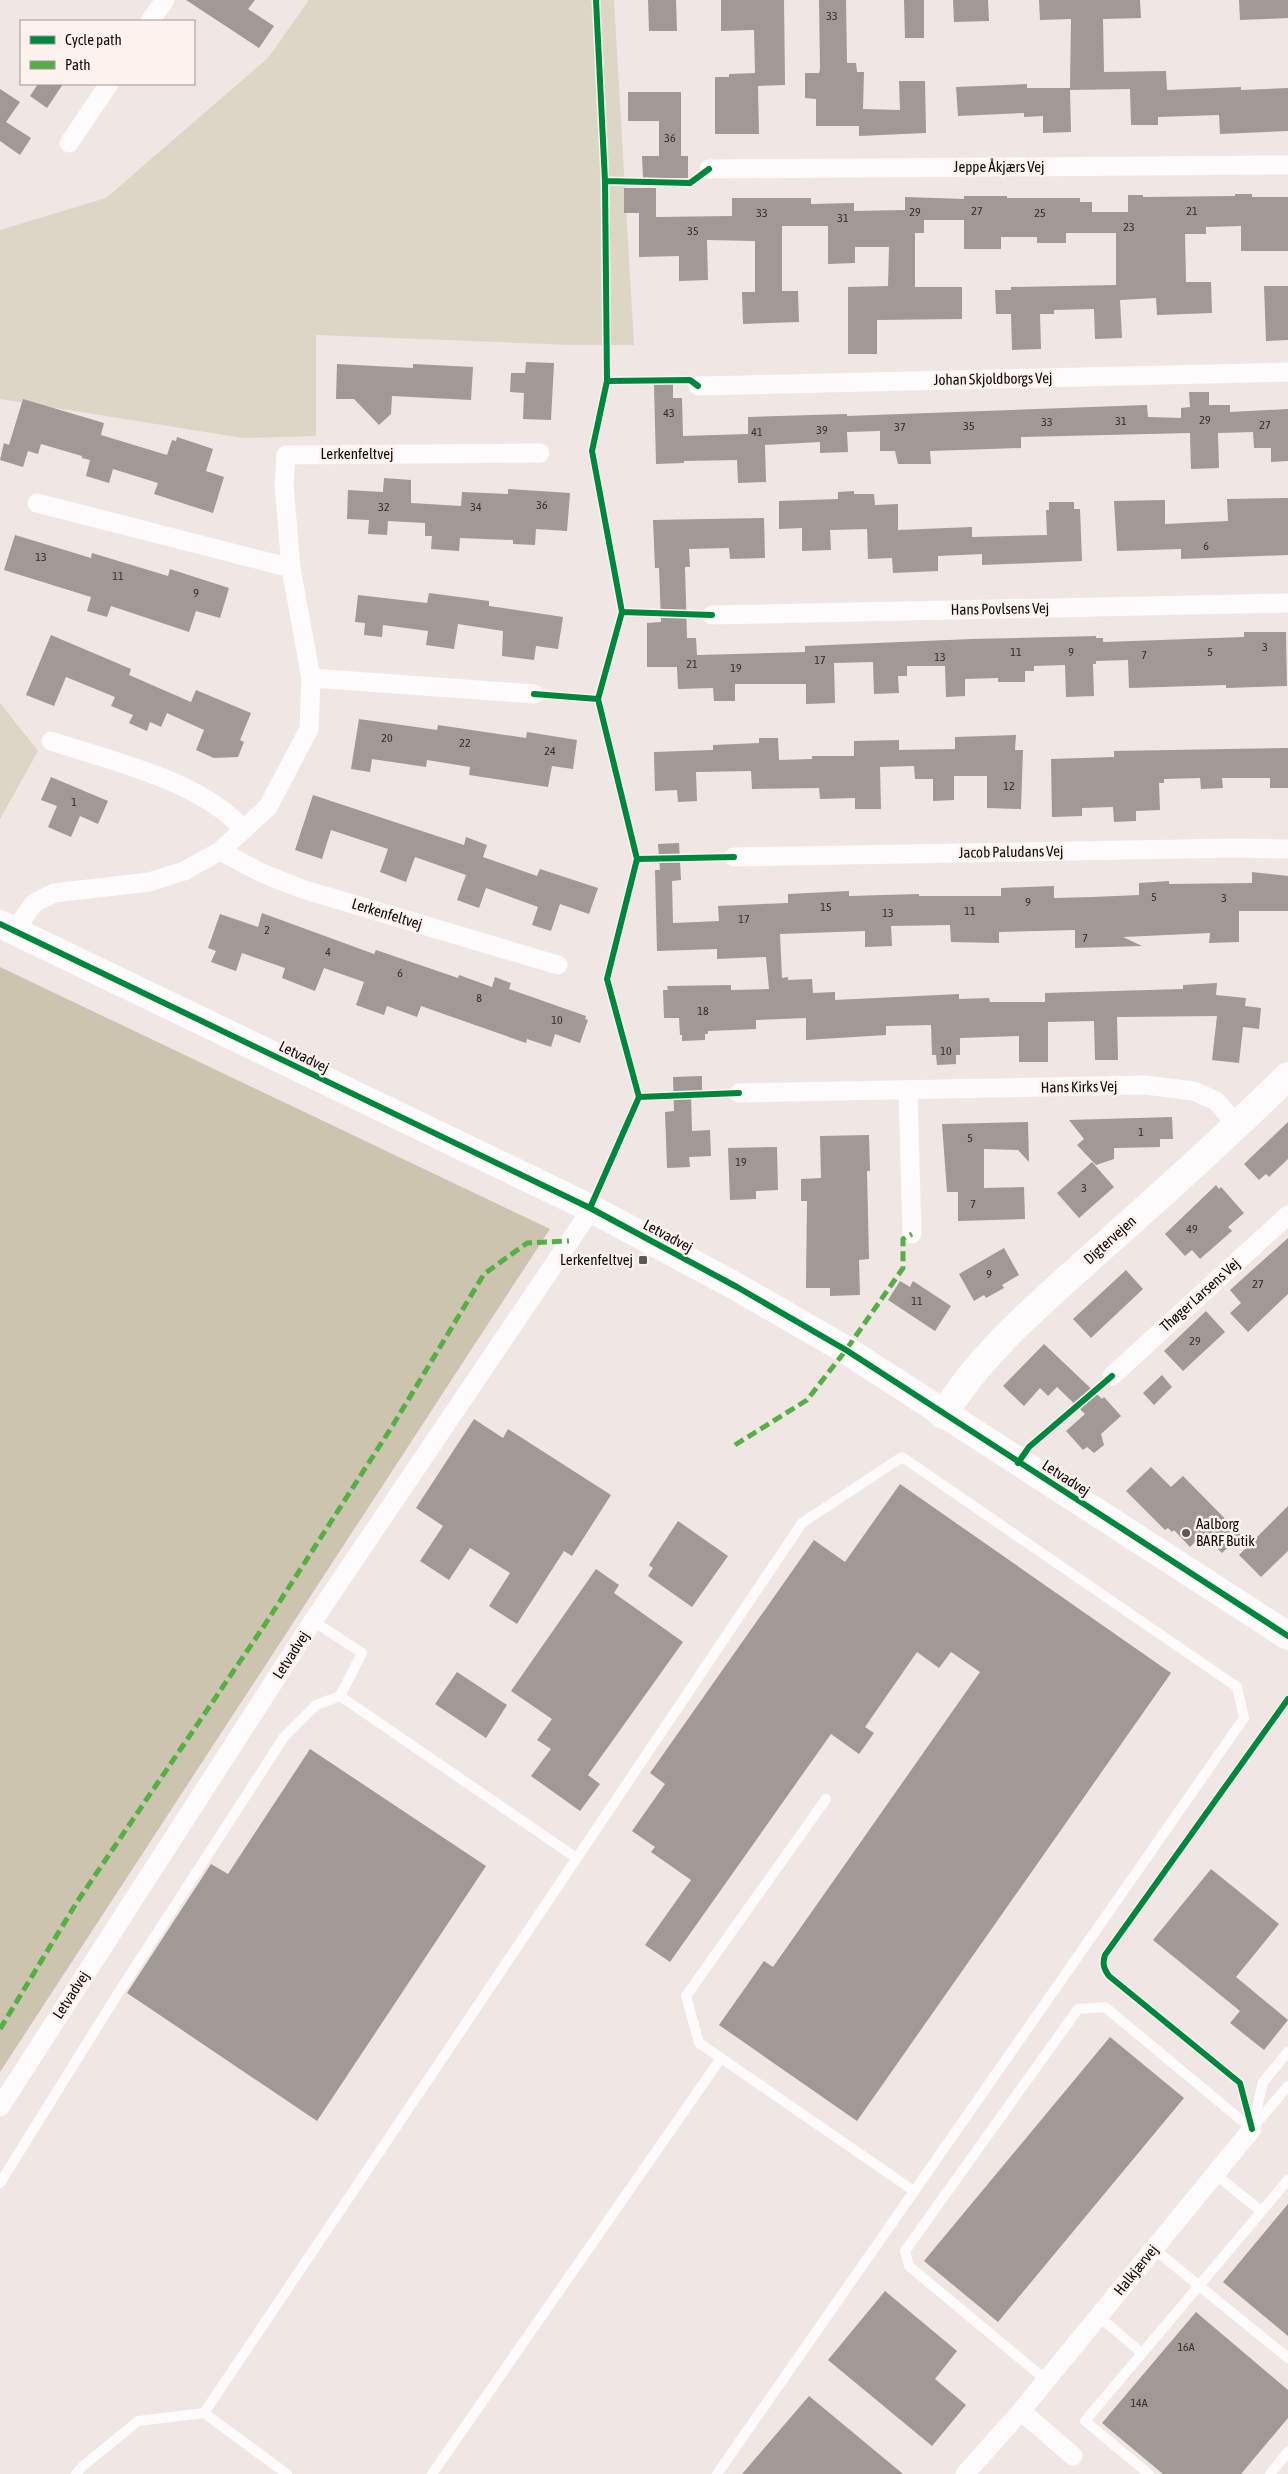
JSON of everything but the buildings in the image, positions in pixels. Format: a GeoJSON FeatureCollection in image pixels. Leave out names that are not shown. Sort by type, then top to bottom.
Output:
{"type":"FeatureCollection","features":[{"type":"Feature","properties":{"kind":"street"},"geometry":{"type":"LineString","coordinates":[[151,20],[165,0]]}},
{"type":"Feature","properties":{"kind":"street"},"geometry":{"type":"LineString","coordinates":[[69,143],[108,85]]}},
{"type":"Feature","properties":{"kind":"street","name":"Jeppe Åkjærs Vej"},"geometry":{"type":"LineString","coordinates":[[709,169],[1288,165]]}},
{"type":"Feature","properties":{"kind":"street","name":"Johan Skjoldborgs Vej"},"geometry":{"type":"LineString","coordinates":[[698,386],[1288,372]]}},
{"type":"Feature","properties":{"kind":"street","name":"Lerkenfeltvej"},"geometry":{"type":"LineString","coordinates":[[7,927],[34,903],[54,893],[148,882],[184,871],[220,851],[268,807],[309,729],[311,678],[291,568],[284,484],[286,455],[540,453]]}},
{"type":"Feature","properties":{"kind":"street"},"geometry":{"type":"LineString","coordinates":[[37,503],[291,568]]}},
{"type":"Feature","properties":{"kind":"street","name":"Hans Povlsens Vej"},"geometry":{"type":"LineString","coordinates":[[712,615],[1288,602]]}},
{"type":"Feature","properties":{"kind":"street"},"geometry":{"type":"LineString","coordinates":[[311,678],[534,694]]}},
{"type":"Feature","properties":{"kind":"street"},"geometry":{"type":"LineString","coordinates":[[51,741],[181,785],[221,808],[244,830]]}},
{"type":"Feature","properties":{"kind":"street","name":"Jacob Paludans Vej"},"geometry":{"type":"LineString","coordinates":[[734,857],[1217,848],[1288,850]]}},
{"type":"Feature","properties":{"kind":"street","name":"Lerkenfeltvej"},"geometry":{"type":"LineString","coordinates":[[220,851],[262,873],[302,889],[558,965]]}},
{"type":"Feature","properties":{"kind":"street","name":"Letvadvej"},"geometry":{"type":"LineString","coordinates":[[7,927],[590,1208],[737,1287],[846,1350],[1288,1636]]}},
{"type":"Feature","properties":{"kind":"street","name":"Digtervejen"},"geometry":{"type":"LineString","coordinates":[[944,1414],[970,1376],[1018,1323],[1238,1125],[1288,1076]]}},
{"type":"Feature","properties":{"kind":"street","name":"Hans Kirks Vej"},"geometry":{"type":"LineString","coordinates":[[739,1093],[1145,1086],[1194,1091],[1216,1101],[1238,1125]]}},
{"type":"Feature","properties":{"kind":"street"},"geometry":{"type":"LineString","coordinates":[[908,1091],[912,1234]]}},
{"type":"Feature","properties":{"kind":"street","name":"Letvadvej"},"geometry":{"type":"LineString","coordinates":[[0,2107],[313,1621],[590,1208]]}},
{"type":"Feature","properties":{"kind":"street","name":"Thøger Larsens Vej"},"geometry":{"type":"LineString","coordinates":[[1112,1376],[1288,1214]]}},
{"type":"Feature","properties":{"kind":"street","name":"Halkjærvej"},"geometry":{"type":"LineString","coordinates":[[965,2474],[1021,2411],[1252,2129]]}},
{"type":"Feature","properties":{"kind":"street"},"geometry":{"type":"LineString","coordinates":[[1021,2411],[1073,2456]]}},
{"type":"Feature","properties":{"kind":"lane"},"geometry":{"type":"LineString","coordinates":[[204,2413],[802,1523],[902,1457],[1237,1687],[1244,1718],[717,2474]]}},
{"type":"Feature","properties":{"kind":"lane"},"geometry":{"type":"LineString","coordinates":[[0,2183],[117,1995],[284,1736],[316,1705],[340,1696],[362,1653],[313,1621]]}},
{"type":"Feature","properties":{"kind":"lane"},"geometry":{"type":"LineString","coordinates":[[340,1696],[576,1857]]}},
{"type":"Feature","properties":{"kind":"lane"},"geometry":{"type":"LineString","coordinates":[[826,1799],[686,1996],[699,2043],[914,2191]]}},
{"type":"Feature","properties":{"kind":"lane"},"geometry":{"type":"LineString","coordinates":[[1046,2380],[909,2266],[905,2251],[1078,2008],[1105,2007],[1252,2129]]}},
{"type":"Feature","properties":{"kind":"lane"},"geometry":{"type":"LineString","coordinates":[[1252,2129],[1263,2082],[1288,2052]]}},
{"type":"Feature","properties":{"kind":"lane"},"geometry":{"type":"LineString","coordinates":[[432,2474],[721,2058]]}},
{"type":"Feature","properties":{"kind":"lane"},"geometry":{"type":"LineString","coordinates":[[1252,2129],[1288,2086]]}},
{"type":"Feature","properties":{"kind":"lane"},"geometry":{"type":"LineString","coordinates":[[1215,2174],[1261,2211]]}},
{"type":"Feature","properties":{"kind":"lane"},"geometry":{"type":"LineString","coordinates":[[1149,2474],[1085,2420],[1288,2180]]}},
{"type":"Feature","properties":{"kind":"lane"},"geometry":{"type":"LineString","coordinates":[[1154,2249],[1288,2358]]}},
{"type":"Feature","properties":{"kind":"lane"},"geometry":{"type":"LineString","coordinates":[[1098,2316],[1142,2353]]}},
{"type":"Feature","properties":{"kind":"lane"},"geometry":{"type":"LineString","coordinates":[[76,2474],[83,2466],[138,2422],[204,2413],[287,2474]]}},
{"type":"Feature","properties":{"kind":"lane"},"geometry":{"type":"LineString","coordinates":[[1270,2474],[1288,2452]]}},
{"type":"Feature","properties":{"kind":"shaded area"},"geometry":{"type":"Polygon","coordinates":[[[309,0],[614,0],[634,345],[573,345],[316,335],[316,436],[243,438],[0,399],[0,230],[106,198],[268,58],[309,0]]]}},
{"type":"Feature","properties":{"kind":"shaded area"},"geometry":{"type":"Polygon","coordinates":[[[0,703],[38,751],[0,819],[0,703]]]}},
{"type":"Feature","properties":{"kind":"shaded area"},"geometry":{"type":"Polygon","coordinates":[[[0,967],[550,1229],[0,2072],[0,967]]]}},
{"type":"Feature","properties":{"kind":"marked path"},"geometry":{"type":"LineString","coordinates":[[735,1445],[807,1400],[846,1350],[903,1268],[903,1239],[912,1234]]}},
{"type":"Feature","properties":{"kind":"marked path"},"geometry":{"type":"LineString","coordinates":[[0,2029],[77,1902],[264,1626],[393,1425],[484,1274],[527,1243],[569,1241]]}},
{"type":"Feature","properties":{"kind":"cycle path"},"geometry":{"type":"LineString","coordinates":[[590,1208],[639,1097],[607,979],[637,859],[598,699],[622,612],[592,451],[607,381],[605,181],[596,0]]}},
{"type":"Feature","properties":{"kind":"cycle path"},"geometry":{"type":"LineString","coordinates":[[605,181],[690,183],[709,169]]}},
{"type":"Feature","properties":{"kind":"cycle path"},"geometry":{"type":"LineString","coordinates":[[607,381],[690,380],[698,386]]}},
{"type":"Feature","properties":{"kind":"cycle path"},"geometry":{"type":"LineString","coordinates":[[622,612],[712,615]]}},
{"type":"Feature","properties":{"kind":"cycle path"},"geometry":{"type":"LineString","coordinates":[[534,694],[598,699]]}},
{"type":"Feature","properties":{"kind":"cycle path"},"geometry":{"type":"LineString","coordinates":[[637,859],[734,857]]}},
{"type":"Feature","properties":{"kind":"cycle path"},"geometry":{"type":"LineString","coordinates":[[0,924],[590,1208],[737,1287],[846,1350],[1288,1636]]}},
{"type":"Feature","properties":{"kind":"cycle path"},"geometry":{"type":"LineString","coordinates":[[639,1097],[739,1093]]}},
{"type":"Feature","properties":{"kind":"cycle path"},"geometry":{"type":"LineString","coordinates":[[1018,1463],[1029,1447],[1112,1376]]}},
{"type":"Feature","properties":{"kind":"cycle path"},"geometry":{"type":"LineString","coordinates":[[1252,2129],[1240,2083],[1109,1976],[1105,1969],[1104,1961],[1105,1955],[1288,1699]]}},
{"type":"Feature","properties":{"kind":"place","name":"Lerkenfeltvej"},"geometry":{"type":"Point","coordinates":[643,1260]}},
{"type":"Feature","properties":{"kind":"place","name":"Aalborg BARF Butik"},"geometry":{"type":"Point","coordinates":[1186,1533]}}]}
